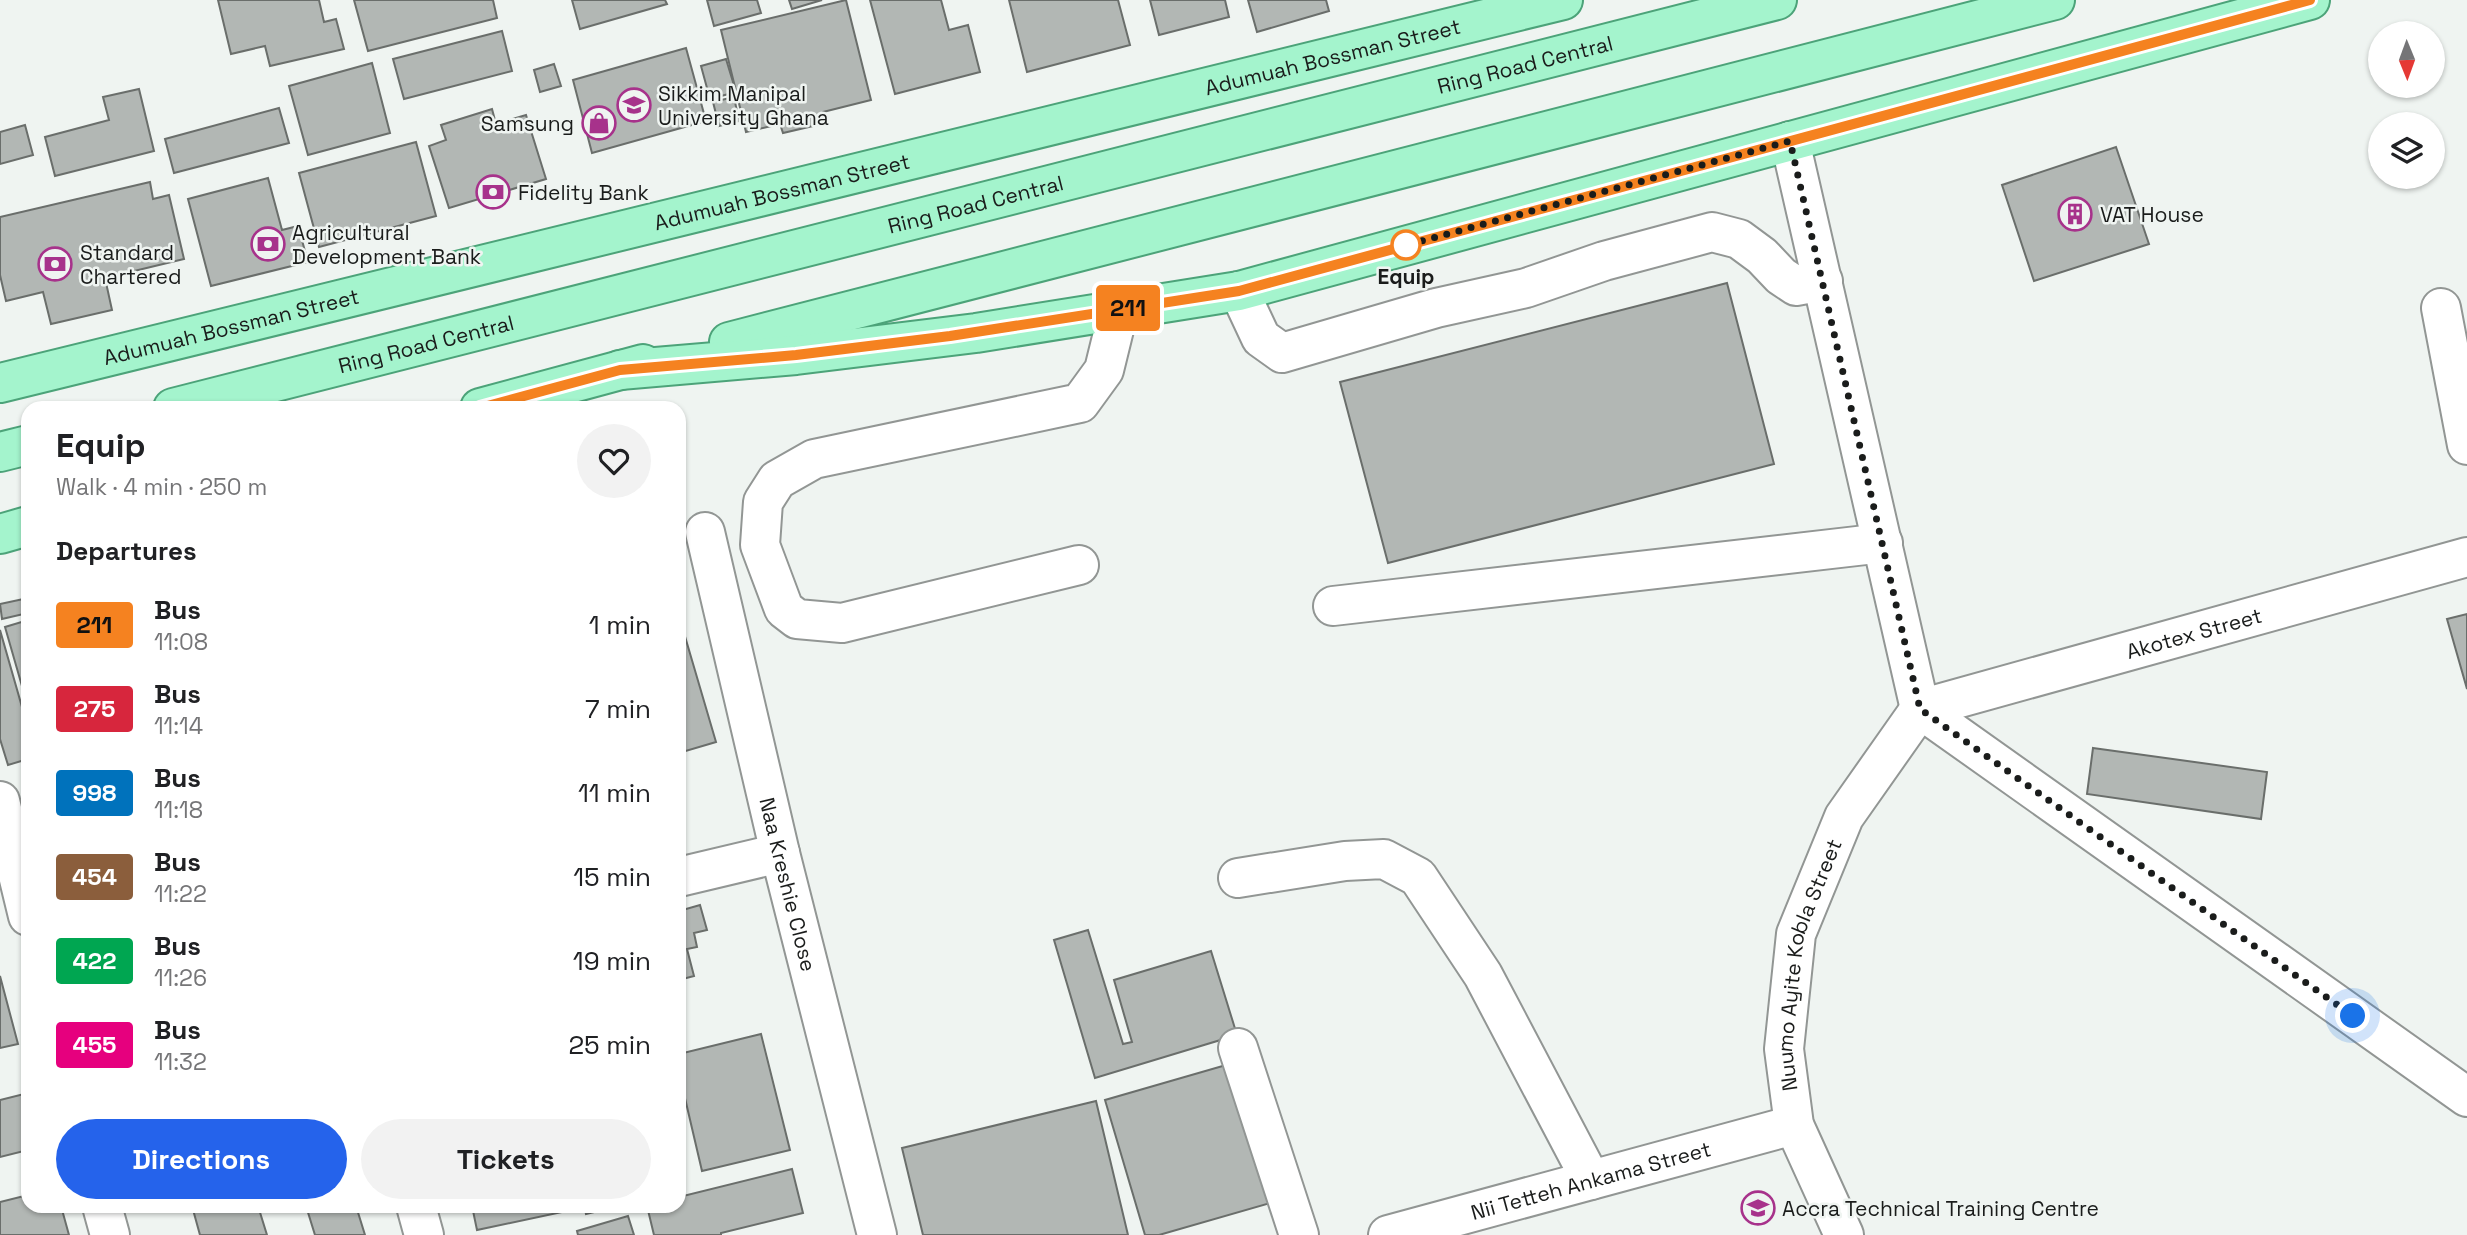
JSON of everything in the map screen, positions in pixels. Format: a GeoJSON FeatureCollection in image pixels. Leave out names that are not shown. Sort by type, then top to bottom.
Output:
{"type":"FeatureCollection","features":[{"type":"Feature","properties":{"kind":"main road","name":"Adumuah Bossman Street"},"geometry":{"type":"LineString","coordinates":[[0,383],[1563,0]]}},
{"type":"Feature","properties":{"kind":"main road","name":"Ring Road Central"},"geometry":{"type":"LineString","coordinates":[[201,401],[1777,0]]}},
{"type":"Feature","properties":{"kind":"main road"},"geometry":{"type":"LineString","coordinates":[[506,401],[2055,0]]}},
{"type":"Feature","properties":{"kind":"main road"},"geometry":{"type":"LineString","coordinates":[[620,370],[796,355],[976,332],[1239,291],[2310,0]]}},
{"type":"Feature","properties":{"kind":"main road"},"geometry":{"type":"LineString","coordinates":[[0,452],[21,447]]}},
{"type":"Feature","properties":{"kind":"main road"},"geometry":{"type":"LineString","coordinates":[[0,534],[21,528]]}},
{"type":"Feature","properties":{"kind":"street"},"geometry":{"type":"LineString","coordinates":[[1790,141],[1920,709],[2467,1097]]}},
{"type":"Feature","properties":{"kind":"street"},"geometry":{"type":"LineString","coordinates":[[1239,291],[1261,338],[1282,353],[1436,308],[1526,288],[1604,261],[1712,232],[1739,239],[1796,286],[1823,281]]}},
{"type":"Feature","properties":{"kind":"street"},"geometry":{"type":"LineString","coordinates":[[2441,308],[2467,445]]}},
{"type":"Feature","properties":{"kind":"street"},"geometry":{"type":"LineString","coordinates":[[1079,565],[842,624],[797,619],[784,608],[760,545],[763,502],[777,480],[814,459],[1080,403],[1104,370],[1119,309]]}},
{"type":"Feature","properties":{"kind":"street","name":"Naa Kreshie Close"},"geometry":{"type":"LineString","coordinates":[[705,532],[780,853],[877,1235]]}},
{"type":"Feature","properties":{"kind":"street"},"geometry":{"type":"LineString","coordinates":[[1333,606],[1883,543]]}},
{"type":"Feature","properties":{"kind":"street","name":"Akotex Street"},"geometry":{"type":"LineString","coordinates":[[1920,709],[2467,557]]}},
{"type":"Feature","properties":{"kind":"street","name":"Nuumo Ayite Kobla Street"},"geometry":{"type":"LineString","coordinates":[[1844,1235],[1794,1125],[1784,1049],[1796,934],[1844,817],[1920,709]]}},
{"type":"Feature","properties":{"kind":"street"},"geometry":{"type":"LineString","coordinates":[[0,801],[21,887]]}},
{"type":"Feature","properties":{"kind":"street"},"geometry":{"type":"LineString","coordinates":[[686,875],[780,853]]}},
{"type":"Feature","properties":{"kind":"street"},"geometry":{"type":"LineString","coordinates":[[1238,878],[1345,861],[1384,859],[1419,877],[1483,975],[1591,1180]]}},
{"type":"Feature","properties":{"kind":"street"},"geometry":{"type":"LineString","coordinates":[[0,924],[21,918]]}},
{"type":"Feature","properties":{"kind":"street"},"geometry":{"type":"LineString","coordinates":[[1238,1048],[1299,1235]]}},
{"type":"Feature","properties":{"kind":"street","name":"Nii Tetteh Ankama Street"},"geometry":{"type":"LineString","coordinates":[[1388,1235],[1794,1125]]}},
{"type":"Feature","properties":{"kind":"street"},"geometry":{"type":"LineString","coordinates":[[104,1213],[110,1235]]}},
{"type":"Feature","properties":{"kind":"street"},"geometry":{"type":"LineString","coordinates":[[418,1213],[424,1235]]}},
{"type":"Feature","properties":{"kind":"building"},"geometry":{"type":"Polygon","coordinates":[[[218,0],[319,0],[324,22],[336,19],[344,49],[270,66],[265,46],[231,54],[218,0]]]}},
{"type":"Feature","properties":{"kind":"building"},"geometry":{"type":"Polygon","coordinates":[[[354,0],[493,0],[497,18],[368,51],[354,0]]]}},
{"type":"Feature","properties":{"kind":"building"},"geometry":{"type":"Polygon","coordinates":[[[572,0],[665,0],[667,4],[580,29],[572,0]]]}},
{"type":"Feature","properties":{"kind":"building"},"geometry":{"type":"Polygon","coordinates":[[[707,0],[757,0],[761,13],[714,26],[707,0]]]}},
{"type":"Feature","properties":{"kind":"building"},"geometry":{"type":"Polygon","coordinates":[[[789,0],[822,0],[792,9],[789,0]]]}},
{"type":"Feature","properties":{"kind":"building"},"geometry":{"type":"Polygon","coordinates":[[[846,0],[871,100],[823,112],[826,123],[783,133],[780,124],[746,132],[721,30],[846,0]]]}},
{"type":"Feature","properties":{"kind":"building"},"geometry":{"type":"Polygon","coordinates":[[[870,0],[941,0],[949,30],[968,25],[980,72],[895,94],[870,0]]]}},
{"type":"Feature","properties":{"kind":"building"},"geometry":{"type":"Polygon","coordinates":[[[1009,0],[1118,0],[1130,45],[1027,72],[1009,0]]]}},
{"type":"Feature","properties":{"kind":"building"},"geometry":{"type":"Polygon","coordinates":[[[1150,0],[1225,0],[1229,17],[1159,35],[1150,0]]]}},
{"type":"Feature","properties":{"kind":"building"},"geometry":{"type":"Polygon","coordinates":[[[1248,0],[1326,0],[1329,11],[1257,32],[1248,0]]]}},
{"type":"Feature","properties":{"kind":"building"},"geometry":{"type":"Polygon","coordinates":[[[502,31],[512,71],[404,99],[393,59],[502,31]]]}},
{"type":"Feature","properties":{"kind":"building"},"geometry":{"type":"Polygon","coordinates":[[[686,48],[706,121],[592,153],[573,80],[686,48]]]}},
{"type":"Feature","properties":{"kind":"building"},"geometry":{"type":"Polygon","coordinates":[[[726,59],[736,92],[710,99],[701,66],[726,59]]]}},
{"type":"Feature","properties":{"kind":"building"},"geometry":{"type":"Polygon","coordinates":[[[372,63],[390,133],[308,155],[289,86],[372,63]]]}},
{"type":"Feature","properties":{"kind":"building"},"geometry":{"type":"Polygon","coordinates":[[[554,64],[561,86],[540,92],[534,70],[554,64]]]}},
{"type":"Feature","properties":{"kind":"building"},"geometry":{"type":"Polygon","coordinates":[[[139,89],[154,151],[55,176],[45,137],[109,120],[103,97],[139,89]]]}},
{"type":"Feature","properties":{"kind":"building"},"geometry":{"type":"Polygon","coordinates":[[[734,97],[739,121],[719,126],[713,102],[734,97]]]}},
{"type":"Feature","properties":{"kind":"building"},"geometry":{"type":"Polygon","coordinates":[[[279,108],[289,143],[174,173],[165,139],[279,108]]]}},
{"type":"Feature","properties":{"kind":"building"},"geometry":{"type":"Polygon","coordinates":[[[492,109],[496,124],[526,115],[546,179],[449,208],[429,146],[446,140],[441,125],[492,109]]]}},
{"type":"Feature","properties":{"kind":"building"},"geometry":{"type":"Polygon","coordinates":[[[25,125],[33,155],[0,164],[0,132],[25,125]]]}},
{"type":"Feature","properties":{"kind":"building"},"geometry":{"type":"Polygon","coordinates":[[[416,142],[436,216],[319,247],[299,173],[416,142]]]}},
{"type":"Feature","properties":{"kind":"building","name":"VAT House"},"geometry":{"type":"Polygon","coordinates":[[[2116,147],[2149,244],[2034,281],[2002,185],[2116,147]]]}},
{"type":"Feature","properties":{"kind":"building"},"geometry":{"type":"Polygon","coordinates":[[[268,178],[282,230],[298,226],[308,262],[211,286],[188,199],[268,178]]]}},
{"type":"Feature","properties":{"kind":"building"},"geometry":{"type":"Polygon","coordinates":[[[150,182],[153,199],[169,195],[184,259],[105,278],[112,310],[51,324],[43,292],[6,301],[0,275],[0,217],[150,182]]]}},
{"type":"Feature","properties":{"kind":"building"},"geometry":{"type":"Polygon","coordinates":[[[1727,283],[1774,464],[1388,563],[1340,382],[1727,283]]]}},
{"type":"Feature","properties":{"kind":"building"},"geometry":{"type":"Polygon","coordinates":[[[21,600],[21,615],[2,619],[0,604],[21,600]]]}},
{"type":"Feature","properties":{"kind":"building"},"geometry":{"type":"Polygon","coordinates":[[[2467,614],[2467,689],[2447,619],[2467,614]]]}},
{"type":"Feature","properties":{"kind":"building"},"geometry":{"type":"Polygon","coordinates":[[[21,622],[21,683],[5,627],[21,622]]]}},
{"type":"Feature","properties":{"kind":"building"},"geometry":{"type":"Polygon","coordinates":[[[0,630],[21,704],[21,761],[8,765],[0,739],[0,630]]]}},
{"type":"Feature","properties":{"kind":"building"},"geometry":{"type":"Polygon","coordinates":[[[686,640],[716,742],[686,751],[686,640]]]}},
{"type":"Feature","properties":{"kind":"building"},"geometry":{"type":"Polygon","coordinates":[[[2093,748],[2267,772],[2261,819],[2087,794],[2093,748]]]}},
{"type":"Feature","properties":{"kind":"building"},"geometry":{"type":"Polygon","coordinates":[[[700,905],[707,930],[694,933],[697,947],[687,949],[694,976],[686,978],[686,909],[700,905]]]}},
{"type":"Feature","properties":{"kind":"building"},"geometry":{"type":"Polygon","coordinates":[[[1088,930],[1123,1044],[1132,1042],[1114,980],[1211,951],[1237,1035],[1095,1078],[1054,940],[1088,930]]]}},
{"type":"Feature","properties":{"kind":"building"},"geometry":{"type":"Polygon","coordinates":[[[0,976],[18,1044],[0,1048],[0,976]]]}},
{"type":"Feature","properties":{"kind":"building"},"geometry":{"type":"Polygon","coordinates":[[[761,1034],[790,1150],[702,1171],[686,1103],[686,1052],[761,1034]]]}},
{"type":"Feature","properties":{"kind":"building"},"geometry":{"type":"Polygon","coordinates":[[[1233,1063],[1274,1202],[1159,1235],[1145,1235],[1105,1100],[1233,1063]]]}},
{"type":"Feature","properties":{"kind":"building"},"geometry":{"type":"Polygon","coordinates":[[[21,1095],[21,1152],[0,1157],[0,1100],[21,1095]]]}},
{"type":"Feature","properties":{"kind":"building"},"geometry":{"type":"Polygon","coordinates":[[[1096,1101],[1128,1235],[923,1235],[902,1148],[1096,1101]]]}},
{"type":"Feature","properties":{"kind":"building"},"geometry":{"type":"Polygon","coordinates":[[[792,1169],[803,1213],[721,1235],[654,1235],[649,1213],[686,1213],[686,1195],[792,1169]]]}},
{"type":"Feature","properties":{"kind":"building"},"geometry":{"type":"Polygon","coordinates":[[[21,1197],[21,1213],[63,1213],[69,1235],[0,1235],[0,1202],[21,1197]]]}},
{"type":"Feature","properties":{"kind":"building"},"geometry":{"type":"Polygon","coordinates":[[[194,1213],[260,1213],[267,1235],[200,1235],[194,1213]]]}},
{"type":"Feature","properties":{"kind":"building"},"geometry":{"type":"Polygon","coordinates":[[[308,1213],[358,1213],[365,1235],[315,1235],[308,1213]]]}},
{"type":"Feature","properties":{"kind":"building"},"geometry":{"type":"Polygon","coordinates":[[[473,1213],[557,1213],[477,1230],[473,1213]]]}},
{"type":"Feature","properties":{"kind":"building"},"geometry":{"type":"Polygon","coordinates":[[[628,1216],[634,1235],[578,1235],[577,1231],[628,1216]]]}},
{"type":"Feature","properties":{"kind":"bus line","name":"211"},"geometry":{"type":"LineString","coordinates":[[506,401],[620,370],[796,355],[950,336],[1239,291],[2310,0]]}},
{"type":"Feature","properties":{"kind":"place","name":"Sikkim Manipal University Ghana"},"geometry":{"type":"Point","coordinates":[634,105]}},
{"type":"Feature","properties":{"kind":"place","name":"Samsung"},"geometry":{"type":"Point","coordinates":[599,123]}},
{"type":"Feature","properties":{"kind":"place","name":"Fidelity Bank"},"geometry":{"type":"Point","coordinates":[493,192]}},
{"type":"Feature","properties":{"kind":"place","name":"VAT House"},"geometry":{"type":"Point","coordinates":[2075,214]}},
{"type":"Feature","properties":{"kind":"place","name":"Agricultural Development Bank"},"geometry":{"type":"Point","coordinates":[268,244]}},
{"type":"Feature","properties":{"kind":"place","name":"Equip"},"geometry":{"type":"Point","coordinates":[1406,245]}},
{"type":"Feature","properties":{"kind":"place","name":"Standard Chartered"},"geometry":{"type":"Point","coordinates":[55,264]}},
{"type":"Feature","properties":{"kind":"place","name":"Accra Technical Training Centre"},"geometry":{"type":"Point","coordinates":[1758,1208]}},
{"type":"Feature","properties":{"kind":"route"},"geometry":{"type":"LineString","coordinates":[[1406,245],[1396,248],[1790,141],[1920,709],[2353,1016]]}}]}
